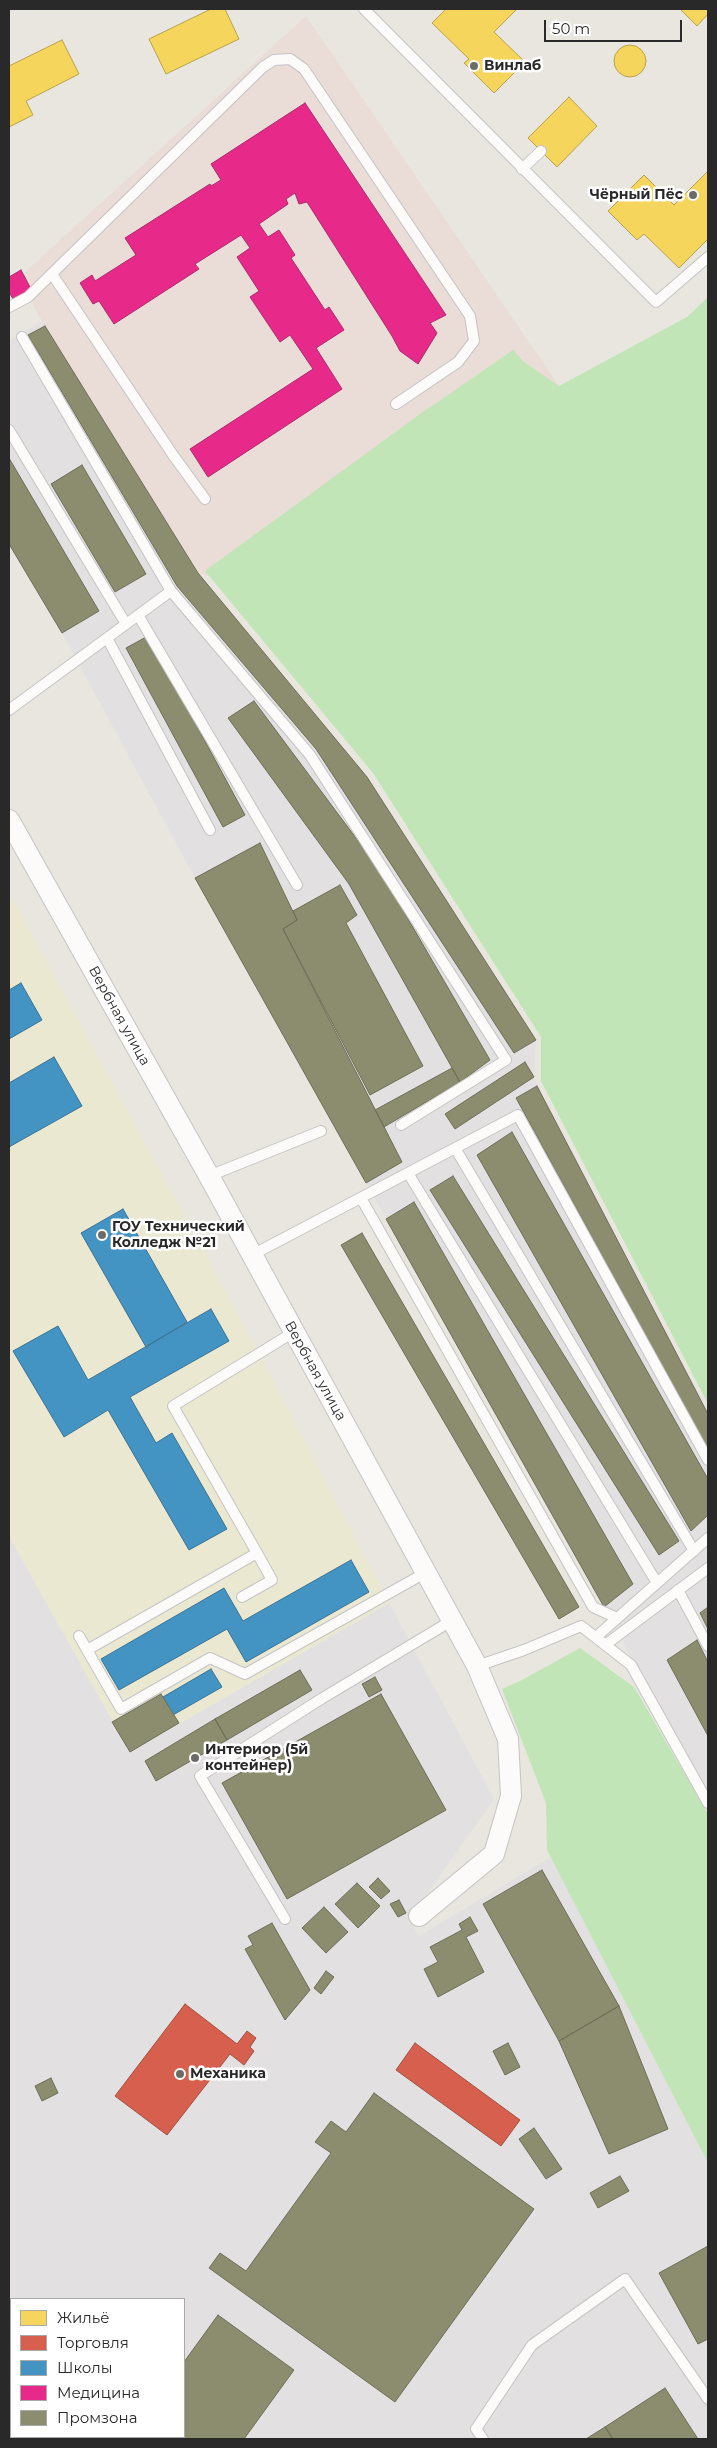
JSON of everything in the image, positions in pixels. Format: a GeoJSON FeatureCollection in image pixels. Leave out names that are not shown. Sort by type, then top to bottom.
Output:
{"type":"FeatureCollection","features":[{"type":"Feature","properties":{"kind":"street","name":"Вербная улица"},"geometry":{"type":"LineString","coordinates":[[9,822],[210,1176],[477,1666],[508,1739],[511,1796],[494,1854],[418,1916]]}},
{"type":"Feature","properties":{"kind":"lane"},"geometry":{"type":"LineString","coordinates":[[364,9],[656,302],[708,257]]}},
{"type":"Feature","properties":{"kind":"lane"},"geometry":{"type":"LineString","coordinates":[[9,307],[28,297],[263,67],[274,60],[290,59],[304,69],[470,316],[474,341],[458,362],[396,404]]}},
{"type":"Feature","properties":{"kind":"lane"},"geometry":{"type":"LineString","coordinates":[[522,169],[541,151]]}},
{"type":"Feature","properties":{"kind":"lane"},"geometry":{"type":"LineString","coordinates":[[52,274],[173,455],[204,498]]}},
{"type":"Feature","properties":{"kind":"lane"},"geometry":{"type":"LineString","coordinates":[[22,337],[171,591],[310,755],[506,1060],[401,1125]]}},
{"type":"Feature","properties":{"kind":"lane"},"geometry":{"type":"LineString","coordinates":[[9,430],[126,624]]}},
{"type":"Feature","properties":{"kind":"lane"},"geometry":{"type":"LineString","coordinates":[[9,710],[171,591]]}},
{"type":"Feature","properties":{"kind":"lane"},"geometry":{"type":"LineString","coordinates":[[138,615],[297,885]]}},
{"type":"Feature","properties":{"kind":"lane"},"geometry":{"type":"LineString","coordinates":[[107,638],[210,830]]}},
{"type":"Feature","properties":{"kind":"lane"},"geometry":{"type":"LineString","coordinates":[[252,1255],[518,1115],[708,1460]]}},
{"type":"Feature","properties":{"kind":"lane"},"geometry":{"type":"LineString","coordinates":[[210,1176],[321,1131]]}},
{"type":"Feature","properties":{"kind":"lane"},"geometry":{"type":"LineString","coordinates":[[455,1148],[694,1551]]}},
{"type":"Feature","properties":{"kind":"lane"},"geometry":{"type":"LineString","coordinates":[[408,1173],[657,1583]]}},
{"type":"Feature","properties":{"kind":"lane"},"geometry":{"type":"LineString","coordinates":[[361,1198],[593,1607],[617,1618]]}},
{"type":"Feature","properties":{"kind":"lane"},"geometry":{"type":"LineString","coordinates":[[242,1597],[272,1580],[172,1406],[294,1332]]}},
{"type":"Feature","properties":{"kind":"lane"},"geometry":{"type":"LineString","coordinates":[[596,1637],[708,1538]]}},
{"type":"Feature","properties":{"kind":"lane"},"geometry":{"type":"LineString","coordinates":[[87,1650],[257,1553]]}},
{"type":"Feature","properties":{"kind":"lane"},"geometry":{"type":"LineString","coordinates":[[605,1645],[708,1568]]}},
{"type":"Feature","properties":{"kind":"lane"},"geometry":{"type":"LineString","coordinates":[[79,1636],[120,1709],[210,1658],[245,1674],[425,1573]]}},
{"type":"Feature","properties":{"kind":"lane"},"geometry":{"type":"LineString","coordinates":[[678,1590],[708,1646]]}},
{"type":"Feature","properties":{"kind":"lane"},"geometry":{"type":"LineString","coordinates":[[286,1919],[200,1776],[321,1699],[451,1620]]}},
{"type":"Feature","properties":{"kind":"lane"},"geometry":{"type":"LineString","coordinates":[[477,1666],[524,1650],[582,1626],[631,1665],[708,1803]]}},
{"type":"Feature","properties":{"kind":"lane"},"geometry":{"type":"LineString","coordinates":[[483,2439],[476,2429],[532,2345],[625,2279],[708,2399]]}},
{"type":"Feature","properties":{"kind":"shaded area"},"geometry":{"type":"Polygon","coordinates":[[[306,16],[559,386],[256,587],[198,573],[42,321],[26,292],[31,288],[23,274],[306,16]]]}},
{"type":"Feature","properties":{"kind":"shaded area"},"geometry":{"type":"Polygon","coordinates":[[[42,321],[198,573],[367,777],[536,1040],[534,1077],[537,1086],[708,1414],[708,1801],[604,1607],[195,878],[62,633],[9,544],[9,341],[42,321]]]}},
{"type":"Feature","properties":{"kind":"shaded area","name":"ГОУ Технический Колледж №21"},"geometry":{"type":"Polygon","coordinates":[[[9,892],[259,1353],[389,1603],[130,1752],[9,1536],[9,892]]]}},
{"type":"Feature","properties":{"kind":"shaded area"},"geometry":{"type":"Polygon","coordinates":[[[9,1536],[130,1752],[389,1603],[494,1799],[409,1919],[419,1936],[551,1857],[708,2163],[708,2439],[159,2439],[158,2438],[185,2438],[185,2298],[10,2298],[10,2438],[16,2438],[9,2439],[9,1536]]]}},
{"type":"Feature","properties":{"kind":"green space"},"geometry":{"type":"Polygon","coordinates":[[[708,297],[708,1404],[541,1081],[541,1037],[373,773],[205,571],[416,417],[513,350],[524,362],[559,386],[687,317],[708,297]]]}},
{"type":"Feature","properties":{"kind":"green space"},"geometry":{"type":"Polygon","coordinates":[[[580,1648],[634,1687],[708,1814],[708,2163],[547,1850],[546,1803],[502,1689],[580,1648]]]}},
{"type":"Feature","properties":{"kind":"building: Жильё"},"geometry":{"type":"Polygon","coordinates":[[[211,9],[225,9],[239,39],[166,74],[149,39],[211,9]]]}},
{"type":"Feature","properties":{"kind":"building: Жильё"},"geometry":{"type":"Polygon","coordinates":[[[446,9],[517,9],[494,32],[525,62],[494,93],[464,63],[469,59],[432,23],[446,9]]]}},
{"type":"Feature","properties":{"kind":"building: Жильё"},"geometry":{"type":"Polygon","coordinates":[[[680,9],[708,9],[708,14],[697,26],[680,9]]]}},
{"type":"Feature","properties":{"kind":"building: Жильё"},"geometry":{"type":"Polygon","coordinates":[[[62,40],[79,74],[26,101],[33,115],[9,127],[9,66],[62,40]]]}},
{"type":"Feature","properties":{"kind":"building: Жильё"},"geometry":{"type":"Polygon","coordinates":[[[630,45],[636,46],[641,50],[645,55],[645,67],[641,72],[636,76],[630,77],[624,76],[619,72],[615,67],[614,61],[615,55],[619,50],[624,46],[630,45]]]}},
{"type":"Feature","properties":{"kind":"building: Жильё"},"geometry":{"type":"Polygon","coordinates":[[[569,97],[597,126],[557,167],[528,138],[569,97]]]}},
{"type":"Feature","properties":{"kind":"building: Жильё"},"geometry":{"type":"Polygon","coordinates":[[[708,171],[708,239],[679,268],[644,234],[637,240],[608,211],[644,175],[674,205],[708,171]]]}},
{"type":"Feature","properties":{"kind":"building: Торговля"},"geometry":{"type":"Polygon","coordinates":[[[185,2004],[237,2044],[247,2031],[256,2038],[250,2047],[254,2051],[244,2065],[230,2054],[167,2135],[115,2096],[185,2004]]]}},
{"type":"Feature","properties":{"kind":"building: Торговля"},"geometry":{"type":"Polygon","coordinates":[[[415,2043],[520,2120],[501,2146],[396,2070],[415,2043]]]}},
{"type":"Feature","properties":{"kind":"building: Школы"},"geometry":{"type":"Polygon","coordinates":[[[21,983],[42,1020],[9,1039],[9,990],[21,983]]]}},
{"type":"Feature","properties":{"kind":"building: Школы"},"geometry":{"type":"Polygon","coordinates":[[[54,1057],[82,1106],[9,1147],[9,1083],[54,1057]]]}},
{"type":"Feature","properties":{"kind":"building: Школы"},"geometry":{"type":"Polygon","coordinates":[[[123,1209],[187,1322],[146,1347],[81,1233],[123,1209]]]}},
{"type":"Feature","properties":{"kind":"building: Школы"},"geometry":{"type":"Polygon","coordinates":[[[211,1309],[229,1341],[130,1397],[156,1443],[172,1433],[227,1529],[189,1550],[108,1410],[64,1437],[13,1351],[58,1326],[88,1380],[211,1309]]]}},
{"type":"Feature","properties":{"kind":"building: Школы"},"geometry":{"type":"Polygon","coordinates":[[[351,1560],[369,1592],[246,1662],[227,1629],[119,1690],[101,1659],[224,1588],[243,1621],[351,1560]]]}},
{"type":"Feature","properties":{"kind":"building: Школы"},"geometry":{"type":"Polygon","coordinates":[[[211,1669],[222,1687],[173,1715],[163,1697],[211,1669]]]}},
{"type":"Feature","properties":{"kind":"building: Медицина"},"geometry":{"type":"Polygon","coordinates":[[[305,103],[446,315],[430,323],[437,333],[418,364],[400,351],[307,202],[299,204],[295,193],[286,199],[288,204],[259,224],[268,237],[279,230],[295,255],[291,258],[325,310],[329,307],[344,330],[316,348],[342,389],[208,477],[190,449],[313,369],[290,335],[280,342],[250,297],[259,291],[237,257],[250,248],[241,235],[195,264],[199,269],[114,324],[99,301],[93,304],[80,283],[92,275],[95,281],[136,255],[125,238],[210,184],[211,186],[221,180],[211,164],[305,103]]]}},
{"type":"Feature","properties":{"kind":"building: Медицина"},"geometry":{"type":"Polygon","coordinates":[[[21,270],[31,289],[13,299],[9,292],[9,277],[21,270]]]}},
{"type":"Feature","properties":{"kind":"building: Промзона"},"geometry":{"type":"Polygon","coordinates":[[[45,326],[198,573],[367,777],[536,1040],[514,1053],[316,749],[177,586],[28,335],[45,326]]]}},
{"type":"Feature","properties":{"kind":"building: Промзона"},"geometry":{"type":"Polygon","coordinates":[[[9,458],[99,611],[62,633],[9,544],[9,458]]]}},
{"type":"Feature","properties":{"kind":"building: Промзона"},"geometry":{"type":"Polygon","coordinates":[[[82,465],[146,574],[115,592],[51,484],[82,465]]]}},
{"type":"Feature","properties":{"kind":"building: Промзона"},"geometry":{"type":"Polygon","coordinates":[[[148,636],[245,815],[223,827],[126,648],[148,636]]]}},
{"type":"Feature","properties":{"kind":"building: Промзона"},"geometry":{"type":"Polygon","coordinates":[[[254,701],[379,869],[490,1060],[460,1082],[349,884],[228,718],[254,701]]]}},
{"type":"Feature","properties":{"kind":"building: Промзона"},"geometry":{"type":"Polygon","coordinates":[[[260,843],[297,920],[283,929],[402,1162],[366,1183],[195,878],[260,843]]]}},
{"type":"Feature","properties":{"kind":"building: Промзона"},"geometry":{"type":"Polygon","coordinates":[[[340,885],[357,915],[346,923],[423,1066],[370,1095],[283,929],[297,920],[293,911],[340,885]]]}},
{"type":"Feature","properties":{"kind":"building: Промзона"},"geometry":{"type":"Polygon","coordinates":[[[525,1062],[534,1077],[455,1129],[445,1114],[525,1062]]]}},
{"type":"Feature","properties":{"kind":"building: Промзона"},"geometry":{"type":"Polygon","coordinates":[[[452,1068],[460,1082],[384,1127],[375,1110],[452,1068]]]}},
{"type":"Feature","properties":{"kind":"building: Промзона"},"geometry":{"type":"Polygon","coordinates":[[[537,1086],[708,1414],[708,1449],[516,1098],[537,1086]]]}},
{"type":"Feature","properties":{"kind":"building: Промзона"},"geometry":{"type":"Polygon","coordinates":[[[512,1132],[708,1479],[708,1515],[691,1531],[477,1155],[512,1132]]]}},
{"type":"Feature","properties":{"kind":"building: Промзона"},"geometry":{"type":"Polygon","coordinates":[[[453,1176],[679,1541],[659,1555],[430,1190],[453,1176]]]}},
{"type":"Feature","properties":{"kind":"building: Промзона"},"geometry":{"type":"Polygon","coordinates":[[[414,1202],[633,1584],[604,1607],[386,1219],[414,1202]]]}},
{"type":"Feature","properties":{"kind":"building: Промзона"},"geometry":{"type":"Polygon","coordinates":[[[362,1233],[579,1607],[559,1619],[341,1245],[362,1233]]]}},
{"type":"Feature","properties":{"kind":"building: Промзона"},"geometry":{"type":"Polygon","coordinates":[[[708,1607],[708,1629],[700,1613],[708,1607]]]}},
{"type":"Feature","properties":{"kind":"building: Промзона"},"geometry":{"type":"Polygon","coordinates":[[[697,1640],[708,1662],[708,1736],[667,1660],[697,1640]]]}},
{"type":"Feature","properties":{"kind":"building: Промзона"},"geometry":{"type":"Polygon","coordinates":[[[300,1670],[312,1690],[227,1740],[215,1719],[300,1670]]]}},
{"type":"Feature","properties":{"kind":"building: Промзона"},"geometry":{"type":"Polygon","coordinates":[[[375,1677],[382,1690],[369,1697],[362,1684],[375,1677]]]}},
{"type":"Feature","properties":{"kind":"building: Промзона"},"geometry":{"type":"Polygon","coordinates":[[[161,1694],[179,1723],[130,1752],[112,1722],[161,1694]]]}},
{"type":"Feature","properties":{"kind":"building: Промзона"},"geometry":{"type":"Polygon","coordinates":[[[381,1694],[446,1810],[287,1899],[222,1783],[381,1694]]]}},
{"type":"Feature","properties":{"kind":"building: Промзона"},"geometry":{"type":"Polygon","coordinates":[[[215,1719],[227,1740],[156,1781],[145,1761],[215,1719]]]}},
{"type":"Feature","properties":{"kind":"building: Промзона"},"geometry":{"type":"Polygon","coordinates":[[[542,1870],[619,2006],[559,2041],[483,1904],[542,1870]]]}},
{"type":"Feature","properties":{"kind":"building: Промзона"},"geometry":{"type":"Polygon","coordinates":[[[378,1878],[390,1891],[381,1899],[369,1887],[378,1878]]]}},
{"type":"Feature","properties":{"kind":"building: Промзона"},"geometry":{"type":"Polygon","coordinates":[[[357,1883],[380,1906],[358,1928],[335,1904],[357,1883]]]}},
{"type":"Feature","properties":{"kind":"building: Промзона"},"geometry":{"type":"Polygon","coordinates":[[[399,1900],[406,1913],[398,1917],[390,1904],[399,1900]]]}},
{"type":"Feature","properties":{"kind":"building: Промзона"},"geometry":{"type":"Polygon","coordinates":[[[324,1907],[348,1932],[326,1953],[302,1928],[324,1907]]]}},
{"type":"Feature","properties":{"kind":"building: Промзона"},"geometry":{"type":"Polygon","coordinates":[[[470,1917],[478,1931],[466,1937],[484,1972],[438,1997],[424,1969],[438,1962],[430,1947],[462,1930],[459,1924],[470,1917]]]}},
{"type":"Feature","properties":{"kind":"building: Промзона"},"geometry":{"type":"Polygon","coordinates":[[[272,1923],[310,1990],[285,2020],[245,1949],[253,1945],[248,1936],[272,1923]]]}},
{"type":"Feature","properties":{"kind":"building: Промзона"},"geometry":{"type":"Polygon","coordinates":[[[326,1971],[334,1977],[321,1994],[314,1988],[326,1971]]]}},
{"type":"Feature","properties":{"kind":"building: Промзона"},"geometry":{"type":"Polygon","coordinates":[[[619,2006],[668,2129],[609,2154],[559,2041],[619,2006]]]}},
{"type":"Feature","properties":{"kind":"building: Промзона"},"geometry":{"type":"Polygon","coordinates":[[[508,2043],[520,2067],[505,2075],[493,2051],[508,2043]]]}},
{"type":"Feature","properties":{"kind":"building: Промзона"},"geometry":{"type":"Polygon","coordinates":[[[51,2078],[58,2093],[42,2101],[35,2086],[51,2078]]]}},
{"type":"Feature","properties":{"kind":"building: Промзона"},"geometry":{"type":"Polygon","coordinates":[[[374,2093],[534,2209],[395,2402],[209,2268],[220,2253],[246,2271],[331,2153],[315,2142],[331,2121],[346,2132],[374,2093]]]}},
{"type":"Feature","properties":{"kind":"building: Промзона"},"geometry":{"type":"Polygon","coordinates":[[[534,2128],[562,2169],[546,2179],[519,2139],[534,2128]]]}},
{"type":"Feature","properties":{"kind":"building: Промзона"},"geometry":{"type":"Polygon","coordinates":[[[620,2176],[629,2191],[598,2208],[590,2193],[620,2176]]]}},
{"type":"Feature","properties":{"kind":"building: Промзона"},"geometry":{"type":"Polygon","coordinates":[[[708,2246],[708,2339],[698,2344],[659,2273],[708,2246]]]}},
{"type":"Feature","properties":{"kind":"building: Промзона"},"geometry":{"type":"Polygon","coordinates":[[[218,2315],[294,2370],[244,2439],[159,2439],[158,2438],[185,2438],[185,2361],[218,2315]]]}},
{"type":"Feature","properties":{"kind":"building: Промзона"},"geometry":{"type":"Polygon","coordinates":[[[665,2388],[698,2439],[613,2439],[605,2427],[665,2388]]]}},
{"type":"Feature","properties":{"kind":"building: Промзона"},"geometry":{"type":"Polygon","coordinates":[[[605,2427],[613,2439],[586,2439],[605,2427]]]}},
{"type":"Feature","properties":{"kind":"place","name":"Винлаб"},"geometry":{"type":"Point","coordinates":[474,66]}},
{"type":"Feature","properties":{"kind":"place","name":"Чёрный Пёс"},"geometry":{"type":"Point","coordinates":[693,195]}},
{"type":"Feature","properties":{"kind":"place","name":"ГОУ Технический Колледж №21"},"geometry":{"type":"Point","coordinates":[102,1235]}},
{"type":"Feature","properties":{"kind":"place","name":"Интериор (5й контейнер)"},"geometry":{"type":"Point","coordinates":[195,1758]}},
{"type":"Feature","properties":{"kind":"place","name":"Механика"},"geometry":{"type":"Point","coordinates":[180,2074]}}]}
